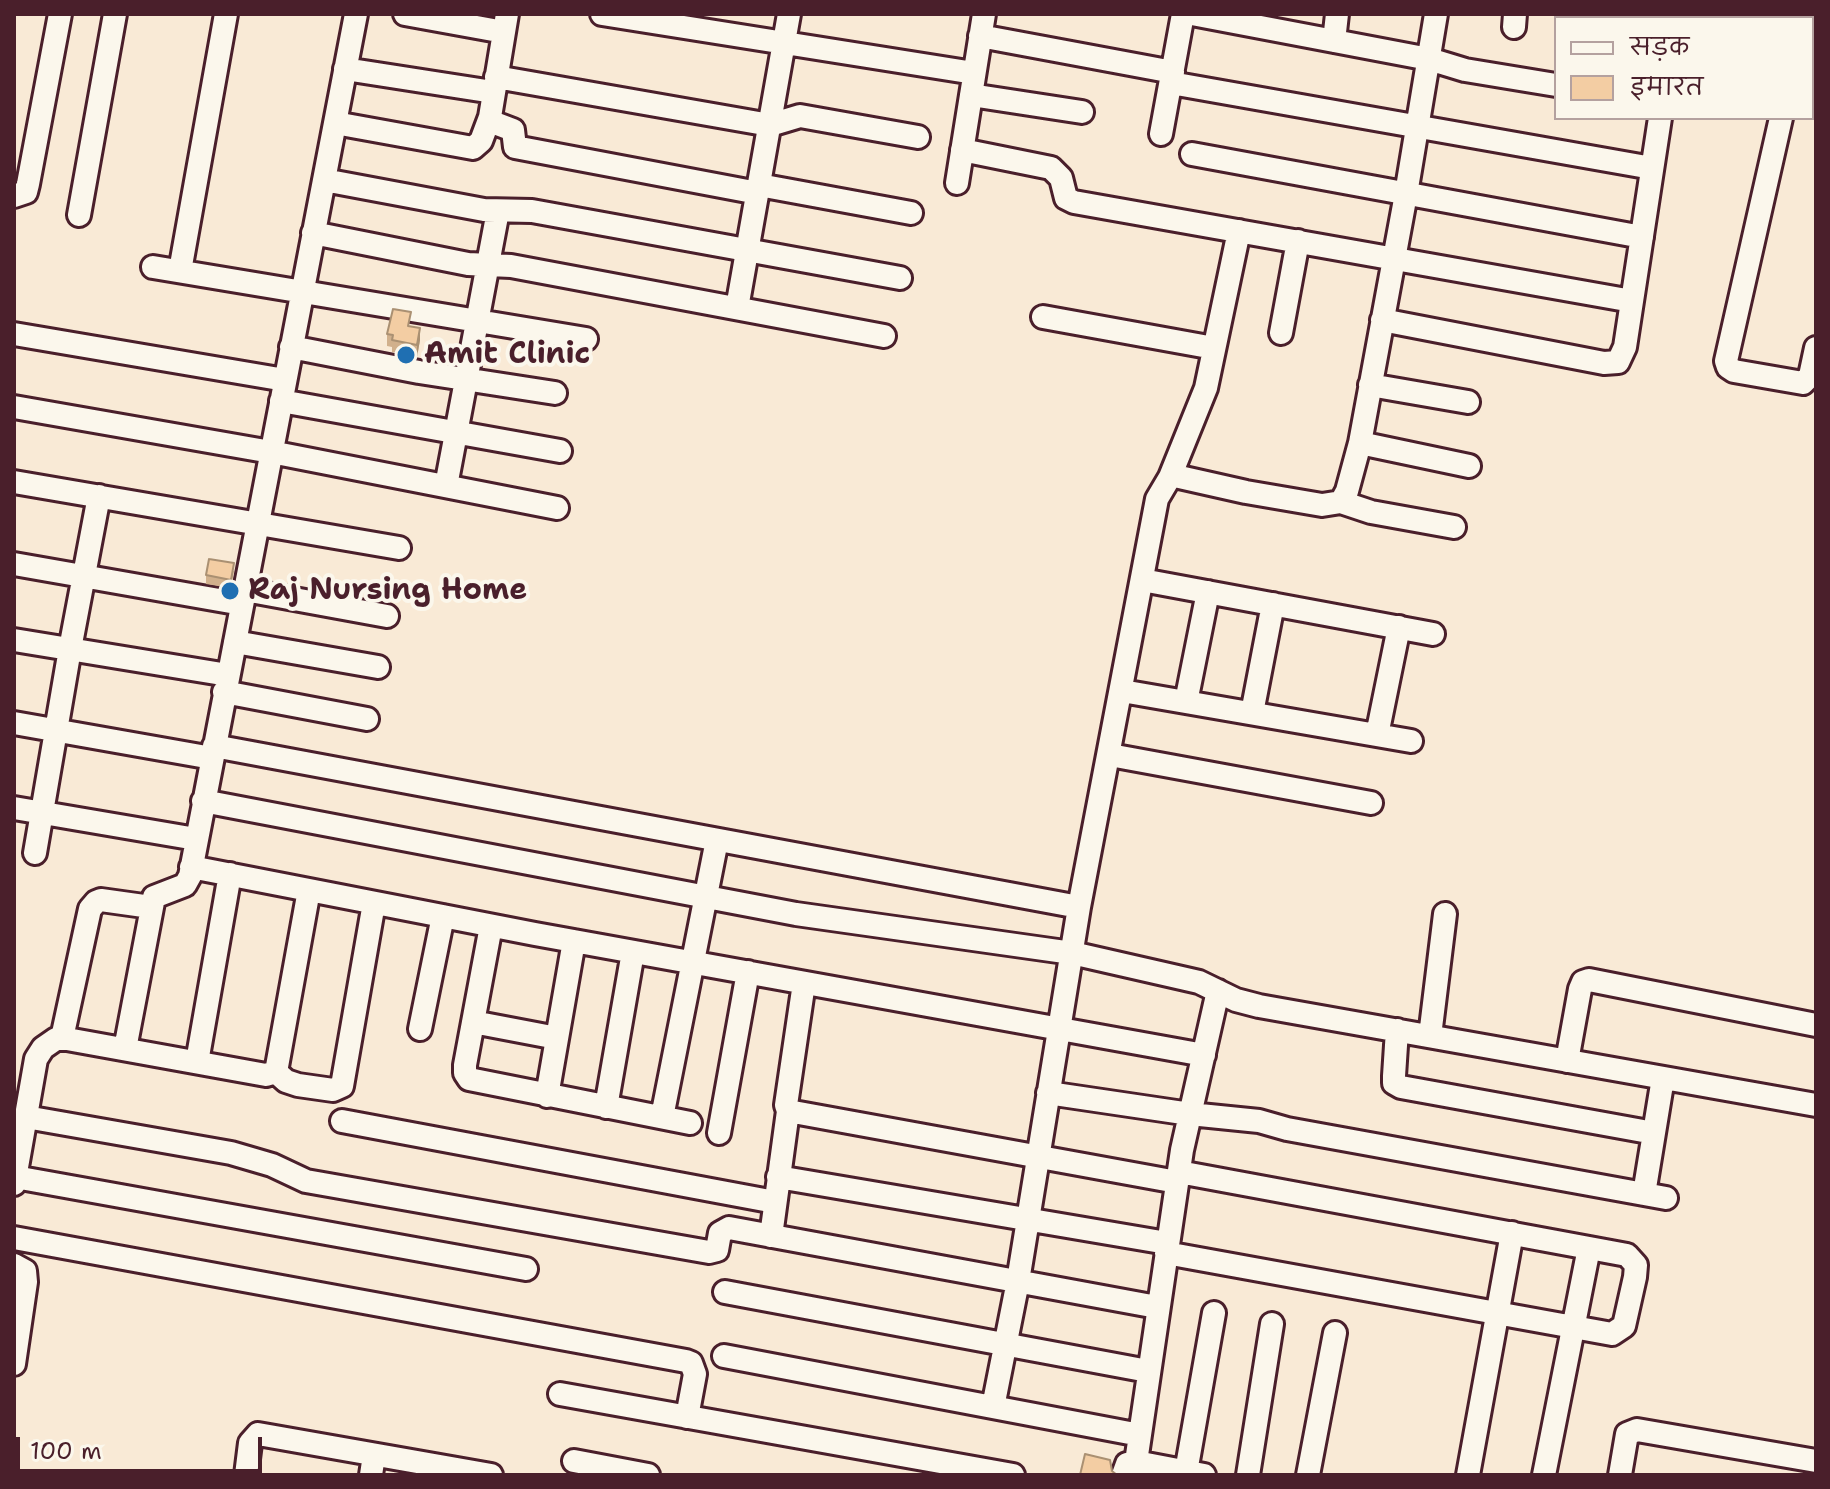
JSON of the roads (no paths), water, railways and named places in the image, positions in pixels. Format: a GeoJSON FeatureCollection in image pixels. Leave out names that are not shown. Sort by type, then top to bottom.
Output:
{"type":"FeatureCollection","features":[{"type":"Feature","properties":{"kind":"street"},"geometry":{"type":"LineString","coordinates":[[14,196],[26,192],[60,14]]}},
{"type":"Feature","properties":{"kind":"street"},"geometry":{"type":"LineString","coordinates":[[79,215],[115,14]]}},
{"type":"Feature","properties":{"kind":"street"},"geometry":{"type":"LineString","coordinates":[[180,271],[226,14]]}},
{"type":"Feature","properties":{"kind":"street"},"geometry":{"type":"LineString","coordinates":[[125,1049],[154,897],[185,885],[191,867],[356,14]]}},
{"type":"Feature","properties":{"kind":"street"},"geometry":{"type":"LineString","coordinates":[[335,123],[473,148],[478,146],[490,117],[505,23],[405,14]]}},
{"type":"Feature","properties":{"kind":"street"},"geometry":{"type":"LineString","coordinates":[[602,14],[784,43],[973,84],[1082,112]]}},
{"type":"Feature","properties":{"kind":"street"},"geometry":{"type":"LineString","coordinates":[[737,308],[789,14]]}},
{"type":"Feature","properties":{"kind":"street"},"geometry":{"type":"LineString","coordinates":[[1161,134],[1183,14]]}},
{"type":"Feature","properties":{"kind":"street"},"geometry":{"type":"LineString","coordinates":[[1192,14],[1429,59],[1465,70],[1554,85]]}},
{"type":"Feature","properties":{"kind":"street"},"geometry":{"type":"LineString","coordinates":[[1334,41],[1337,14]]}},
{"type":"Feature","properties":{"kind":"street"},"geometry":{"type":"LineString","coordinates":[[1341,502],[1360,443],[1436,14]]}},
{"type":"Feature","properties":{"kind":"street"},"geometry":{"type":"LineString","coordinates":[[957,183],[982,25],[1172,78],[1418,127],[1652,168]]}},
{"type":"Feature","properties":{"kind":"street"},"geometry":{"type":"LineString","coordinates":[[345,69],[494,85],[770,125],[800,116],[918,137]]}},
{"type":"Feature","properties":{"kind":"street"},"geometry":{"type":"LineString","coordinates":[[490,117],[492,122],[513,130],[514,145],[518,149],[911,213]]}},
{"type":"Feature","properties":{"kind":"street"},"geometry":{"type":"LineString","coordinates":[[1382,320],[1604,363],[1618,362],[1632,301],[1660,120]]}},
{"type":"Feature","properties":{"kind":"street"},"geometry":{"type":"LineString","coordinates":[[1781,120],[1726,361],[1734,371],[1803,383],[1810,376],[1816,348]]}},
{"type":"Feature","properties":{"kind":"street"},"geometry":{"type":"LineString","coordinates":[[962,150],[1051,168],[1061,178],[1066,198],[1074,202],[1632,301]]}},
{"type":"Feature","properties":{"kind":"street"},"geometry":{"type":"LineString","coordinates":[[1192,154],[1642,237]]}},
{"type":"Feature","properties":{"kind":"street"},"geometry":{"type":"LineString","coordinates":[[324,180],[498,211],[532,211],[900,278]]}},
{"type":"Feature","properties":{"kind":"street"},"geometry":{"type":"LineString","coordinates":[[446,486],[498,211]]}},
{"type":"Feature","properties":{"kind":"street"},"geometry":{"type":"LineString","coordinates":[[993,1407],[1018,1281],[1079,907],[1157,499],[1170,477],[1206,388],[1239,231]]}},
{"type":"Feature","properties":{"kind":"street"},"geometry":{"type":"LineString","coordinates":[[313,233],[468,264],[511,266],[884,336]]}},
{"type":"Feature","properties":{"kind":"street"},"geometry":{"type":"LineString","coordinates":[[1281,333],[1298,241]]}},
{"type":"Feature","properties":{"kind":"street"},"geometry":{"type":"LineString","coordinates":[[153,267],[586,339]]}},
{"type":"Feature","properties":{"kind":"street"},"geometry":{"type":"LineString","coordinates":[[1043,317],[1214,348]]}},
{"type":"Feature","properties":{"kind":"street"},"geometry":{"type":"LineString","coordinates":[[14,334],[283,391],[456,433],[560,451]]}},
{"type":"Feature","properties":{"kind":"street"},"geometry":{"type":"LineString","coordinates":[[291,347],[555,393]]}},
{"type":"Feature","properties":{"kind":"street"},"geometry":{"type":"LineString","coordinates":[[1370,385],[1468,402]]}},
{"type":"Feature","properties":{"kind":"street"},"geometry":{"type":"LineString","coordinates":[[14,407],[271,452],[557,508]]}},
{"type":"Feature","properties":{"kind":"street"},"geometry":{"type":"LineString","coordinates":[[1360,443],[1469,466]]}},
{"type":"Feature","properties":{"kind":"street"},"geometry":{"type":"LineString","coordinates":[[1170,477],[1322,505],[1341,502],[1371,512],[1454,527]]}},
{"type":"Feature","properties":{"kind":"street"},"geometry":{"type":"LineString","coordinates":[[14,482],[399,548]]}},
{"type":"Feature","properties":{"kind":"street"},"geometry":{"type":"LineString","coordinates":[[35,853],[99,496]]}},
{"type":"Feature","properties":{"kind":"street"},"geometry":{"type":"LineString","coordinates":[[14,564],[387,616]]}},
{"type":"Feature","properties":{"kind":"street"},"geometry":{"type":"LineString","coordinates":[[1142,580],[1433,634]]}},
{"type":"Feature","properties":{"kind":"street"},"geometry":{"type":"LineString","coordinates":[[1186,702],[1208,592]]}},
{"type":"Feature","properties":{"kind":"street"},"geometry":{"type":"LineString","coordinates":[[1252,713],[1273,604]]}},
{"type":"Feature","properties":{"kind":"street"},"geometry":{"type":"LineString","coordinates":[[1377,735],[1399,627]]}},
{"type":"Feature","properties":{"kind":"street"},"geometry":{"type":"LineString","coordinates":[[14,640],[70,649],[367,719]]}},
{"type":"Feature","properties":{"kind":"street"},"geometry":{"type":"LineString","coordinates":[[235,642],[378,667]]}},
{"type":"Feature","properties":{"kind":"street"},"geometry":{"type":"LineString","coordinates":[[1122,691],[1411,741]]}},
{"type":"Feature","properties":{"kind":"street"},"geometry":{"type":"LineString","coordinates":[[14,723],[213,752],[1079,907]]}},
{"type":"Feature","properties":{"kind":"street"},"geometry":{"type":"LineString","coordinates":[[1110,755],[1371,803]]}},
{"type":"Feature","properties":{"kind":"street"},"geometry":{"type":"LineString","coordinates":[[203,801],[796,914],[1072,953],[1199,982],[1236,1000],[1259,1006],[1816,1105]]}},
{"type":"Feature","properties":{"kind":"street"},"geometry":{"type":"LineString","coordinates":[[14,808],[196,839]]}},
{"type":"Feature","properties":{"kind":"street"},"geometry":{"type":"LineString","coordinates":[[662,1117],[717,840]]}},
{"type":"Feature","properties":{"kind":"street"},"geometry":{"type":"LineString","coordinates":[[191,867],[491,926],[1204,1055]]}},
{"type":"Feature","properties":{"kind":"street"},"geometry":{"type":"LineString","coordinates":[[197,1062],[230,874]]}},
{"type":"Feature","properties":{"kind":"street"},"geometry":{"type":"LineString","coordinates":[[276,1072],[309,890]]}},
{"type":"Feature","properties":{"kind":"street"},"geometry":{"type":"LineString","coordinates":[[62,1038],[90,909],[101,900],[151,907]]}},
{"type":"Feature","properties":{"kind":"street"},"geometry":{"type":"LineString","coordinates":[[276,1072],[286,1081],[298,1085],[333,1090],[342,1086],[374,903]]}},
{"type":"Feature","properties":{"kind":"street"},"geometry":{"type":"LineString","coordinates":[[1430,1036],[1445,914]]}},
{"type":"Feature","properties":{"kind":"street"},"geometry":{"type":"LineString","coordinates":[[420,1029],[443,916]]}},
{"type":"Feature","properties":{"kind":"street"},"geometry":{"type":"LineString","coordinates":[[491,926],[465,1065],[469,1079],[690,1123]]}},
{"type":"Feature","properties":{"kind":"street"},"geometry":{"type":"LineString","coordinates":[[547,1096],[574,941]]}},
{"type":"Feature","properties":{"kind":"street"},"geometry":{"type":"LineString","coordinates":[[606,1107],[633,952]]}},
{"type":"Feature","properties":{"kind":"street"},"geometry":{"type":"LineString","coordinates":[[719,1133],[748,972]]}},
{"type":"Feature","properties":{"kind":"street"},"geometry":{"type":"LineString","coordinates":[[1567,1061],[1580,989],[1583,982],[1589,980],[1816,1025]]}},
{"type":"Feature","properties":{"kind":"street"},"geometry":{"type":"LineString","coordinates":[[771,1236],[804,983]]}},
{"type":"Feature","properties":{"kind":"street"},"geometry":{"type":"LineString","coordinates":[[1214,1313],[1195,1473],[1130,1468],[1140,1435],[1178,1177],[1218,991]]}},
{"type":"Feature","properties":{"kind":"street"},"geometry":{"type":"LineString","coordinates":[[473,1022],[557,1038]]}},
{"type":"Feature","properties":{"kind":"street"},"geometry":{"type":"LineString","coordinates":[[1397,1030],[1394,1083],[1401,1087],[1654,1133]]}},
{"type":"Feature","properties":{"kind":"street"},"geometry":{"type":"LineString","coordinates":[[276,1072],[266,1075],[62,1038],[48,1043],[36,1059],[15,1180],[526,1269]]}},
{"type":"Feature","properties":{"kind":"street"},"geometry":{"type":"LineString","coordinates":[[1048,1093],[1259,1121],[1287,1129],[1655,1196],[1654,1133],[1663,1078]]}},
{"type":"Feature","properties":{"kind":"street"},"geometry":{"type":"LineString","coordinates":[[778,1177],[1028,1219],[1612,1334],[1624,1326],[1635,1277],[1636,1265],[1627,1255],[788,1111]]}},
{"type":"Feature","properties":{"kind":"street"},"geometry":{"type":"LineString","coordinates":[[26,1117],[231,1153],[272,1165],[306,1181],[709,1252],[717,1250],[724,1228],[1157,1307]]}},
{"type":"Feature","properties":{"kind":"street"},"geometry":{"type":"LineString","coordinates":[[342,1121],[775,1202]]}},
{"type":"Feature","properties":{"kind":"street"},"geometry":{"type":"LineString","coordinates":[[1468,1475],[1512,1233]]}},
{"type":"Feature","properties":{"kind":"street"},"geometry":{"type":"LineString","coordinates":[[14,1238],[686,1361],[691,1363],[695,1374],[687,1417]]}},
{"type":"Feature","properties":{"kind":"street"},"geometry":{"type":"LineString","coordinates":[[1544,1475],[1589,1248]]}},
{"type":"Feature","properties":{"kind":"street"},"geometry":{"type":"LineString","coordinates":[[14,1265],[25,1271],[26,1282],[14,1364]]}},
{"type":"Feature","properties":{"kind":"street"},"geometry":{"type":"LineString","coordinates":[[725,1292],[1148,1371]]}},
{"type":"Feature","properties":{"kind":"street"},"geometry":{"type":"LineString","coordinates":[[1248,1475],[1272,1324]]}},
{"type":"Feature","properties":{"kind":"street"},"geometry":{"type":"LineString","coordinates":[[1308,1475],[1335,1333]]}},
{"type":"Feature","properties":{"kind":"street"},"geometry":{"type":"LineString","coordinates":[[724,1356],[1140,1435]]}},
{"type":"Feature","properties":{"kind":"street"},"geometry":{"type":"LineString","coordinates":[[560,1394],[1013,1475]]}},
{"type":"Feature","properties":{"kind":"street"},"geometry":{"type":"LineString","coordinates":[[1620,1475],[1627,1434],[1637,1430],[1816,1461]]}},
{"type":"Feature","properties":{"kind":"street"},"geometry":{"type":"LineString","coordinates":[[246,1475],[250,1443],[258,1434],[373,1465],[491,1475]]}},
{"type":"Feature","properties":{"kind":"street"},"geometry":{"type":"LineString","coordinates":[[574,1461],[648,1475]]}},
{"type":"Feature","properties":{"kind":"place","name":"Amit Clinic"},"geometry":{"type":"Point","coordinates":[406,355]}},
{"type":"Feature","properties":{"kind":"place","name":"Raj Nursing Home"},"geometry":{"type":"Point","coordinates":[230,591]}}]}
